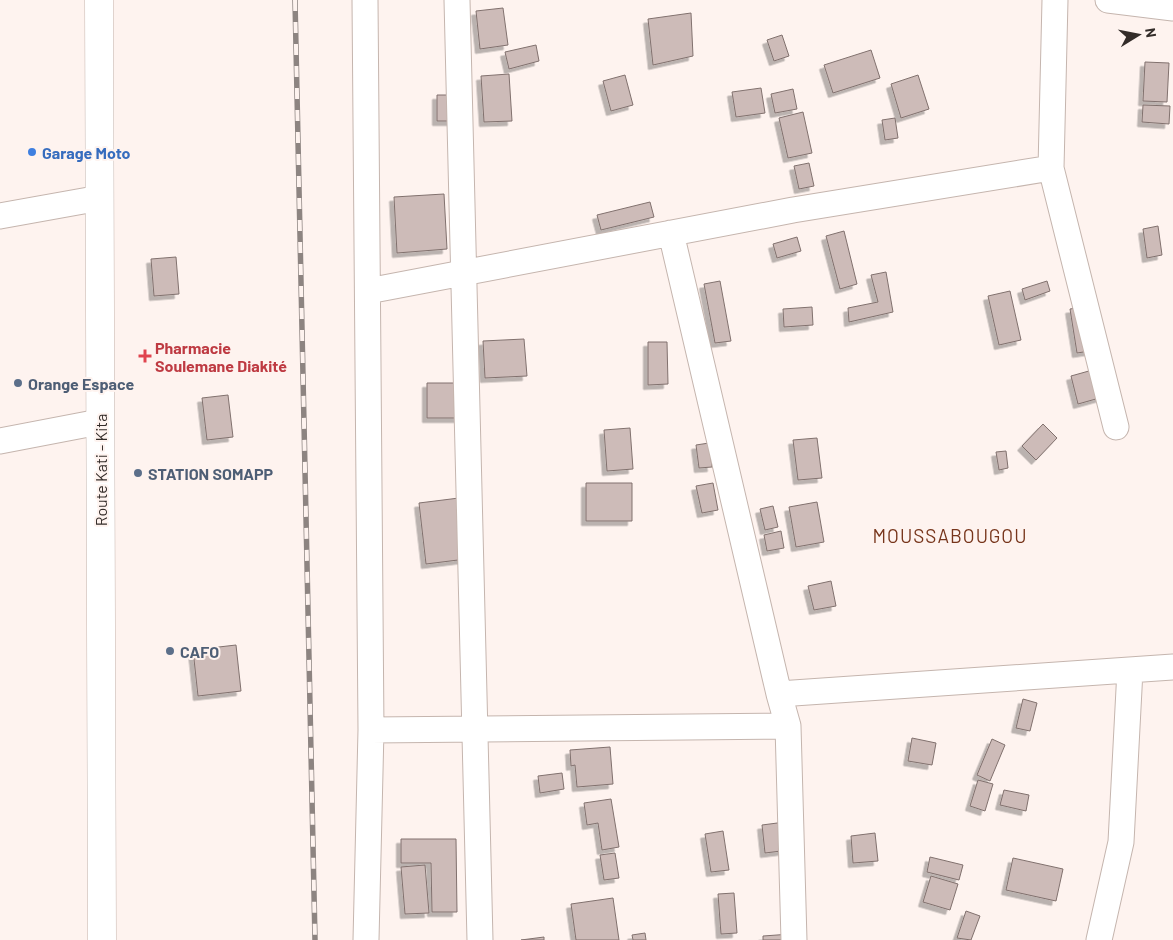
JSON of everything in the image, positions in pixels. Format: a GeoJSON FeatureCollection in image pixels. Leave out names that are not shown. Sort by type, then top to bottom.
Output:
{"type":"FeatureCollection","features":[{"type":"Feature","properties":{"kind":"main road","name":"Route Kati - Kita"},"geometry":{"type":"LineString","coordinates":[[99,0],[102,940]]}},
{"type":"Feature","properties":{"kind":"street"},"geometry":{"type":"LineString","coordinates":[[365,0],[371,730],[366,940]]}},
{"type":"Feature","properties":{"kind":"street"},"geometry":{"type":"LineString","coordinates":[[457,0],[480,940]]}},
{"type":"Feature","properties":{"kind":"street"},"geometry":{"type":"LineString","coordinates":[[1054,0],[1050,168],[1116,427]]}},
{"type":"Feature","properties":{"kind":"street"},"geometry":{"type":"LineString","coordinates":[[1108,0],[1173,8]]}},
{"type":"Feature","properties":{"kind":"street"},"geometry":{"type":"LineString","coordinates":[[368,290],[793,210],[1050,168]]}},
{"type":"Feature","properties":{"kind":"street"},"geometry":{"type":"LineString","coordinates":[[0,216],[100,198]]}},
{"type":"Feature","properties":{"kind":"street"},"geometry":{"type":"LineString","coordinates":[[670,233],[788,726],[794,940]]}},
{"type":"Feature","properties":{"kind":"street"},"geometry":{"type":"LineString","coordinates":[[0,441],[99,422]]}},
{"type":"Feature","properties":{"kind":"street"},"geometry":{"type":"LineString","coordinates":[[779,694],[1173,668]]}},
{"type":"Feature","properties":{"kind":"street"},"geometry":{"type":"LineString","coordinates":[[1099,940],[1121,842],[1130,670]]}},
{"type":"Feature","properties":{"kind":"street"},"geometry":{"type":"LineString","coordinates":[[371,730],[788,726]]}},
{"type":"Feature","properties":{"kind":"building"},"geometry":{"type":"Polygon","coordinates":[[[503,8],[508,45],[480,49],[476,11],[503,8]]]}},
{"type":"Feature","properties":{"kind":"building"},"geometry":{"type":"Polygon","coordinates":[[[691,13],[693,56],[653,65],[648,19],[691,13]]]}},
{"type":"Feature","properties":{"kind":"building"},"geometry":{"type":"Polygon","coordinates":[[[782,35],[789,56],[774,61],[767,40],[782,35]]]}},
{"type":"Feature","properties":{"kind":"building"},"geometry":{"type":"Polygon","coordinates":[[[536,45],[539,61],[509,69],[505,52],[536,45]]]}},
{"type":"Feature","properties":{"kind":"building"},"geometry":{"type":"Polygon","coordinates":[[[871,50],[880,78],[833,93],[824,65],[871,50]]]}},
{"type":"Feature","properties":{"kind":"building"},"geometry":{"type":"Polygon","coordinates":[[[1145,62],[1169,63],[1167,102],[1143,101],[1145,62]]]}},
{"type":"Feature","properties":{"kind":"building"},"geometry":{"type":"Polygon","coordinates":[[[509,74],[512,121],[484,122],[481,76],[509,74]]]}},
{"type":"Feature","properties":{"kind":"building"},"geometry":{"type":"Polygon","coordinates":[[[625,75],[633,105],[611,111],[603,81],[625,75]]]}},
{"type":"Feature","properties":{"kind":"building"},"geometry":{"type":"Polygon","coordinates":[[[918,75],[929,109],[901,118],[891,84],[918,75]]]}},
{"type":"Feature","properties":{"kind":"building"},"geometry":{"type":"Polygon","coordinates":[[[761,88],[765,113],[736,117],[732,92],[761,88]]]}},
{"type":"Feature","properties":{"kind":"building"},"geometry":{"type":"Polygon","coordinates":[[[793,89],[797,109],[775,113],[771,94],[793,89]]]}},
{"type":"Feature","properties":{"kind":"building"},"geometry":{"type":"Polygon","coordinates":[[[437,95],[454,95],[453,121],[437,121],[437,95]]]}},
{"type":"Feature","properties":{"kind":"building"},"geometry":{"type":"Polygon","coordinates":[[[1143,105],[1170,106],[1169,124],[1142,122],[1143,105]]]}},
{"type":"Feature","properties":{"kind":"building"},"geometry":{"type":"Polygon","coordinates":[[[803,112],[812,153],[788,158],[779,118],[803,112]]]}},
{"type":"Feature","properties":{"kind":"building"},"geometry":{"type":"Polygon","coordinates":[[[895,118],[898,138],[885,140],[882,120],[895,118]]]}},
{"type":"Feature","properties":{"kind":"building"},"geometry":{"type":"Polygon","coordinates":[[[809,163],[814,186],[799,189],[794,166],[809,163]]]}},
{"type":"Feature","properties":{"kind":"building"},"geometry":{"type":"Polygon","coordinates":[[[444,194],[447,249],[397,253],[394,197],[444,194]]]}},
{"type":"Feature","properties":{"kind":"building"},"geometry":{"type":"Polygon","coordinates":[[[650,202],[654,217],[601,230],[597,215],[650,202]]]}},
{"type":"Feature","properties":{"kind":"building"},"geometry":{"type":"Polygon","coordinates":[[[1158,226],[1162,255],[1147,258],[1143,229],[1158,226]]]}},
{"type":"Feature","properties":{"kind":"building"},"geometry":{"type":"Polygon","coordinates":[[[844,231],[857,284],[840,289],[826,236],[844,231]]]}},
{"type":"Feature","properties":{"kind":"building"},"geometry":{"type":"Polygon","coordinates":[[[797,237],[801,251],[777,258],[773,244],[797,237]]]}},
{"type":"Feature","properties":{"kind":"building"},"geometry":{"type":"Polygon","coordinates":[[[176,257],[179,294],[154,296],[151,259],[176,257]]]}},
{"type":"Feature","properties":{"kind":"building"},"geometry":{"type":"Polygon","coordinates":[[[886,272],[893,312],[849,322],[848,308],[878,302],[871,275],[886,272]]]}},
{"type":"Feature","properties":{"kind":"building"},"geometry":{"type":"Polygon","coordinates":[[[720,281],[731,341],[715,343],[704,284],[720,281]]]}},
{"type":"Feature","properties":{"kind":"building"},"geometry":{"type":"Polygon","coordinates":[[[1047,281],[1050,291],[1025,300],[1022,289],[1047,281]]]}},
{"type":"Feature","properties":{"kind":"building"},"geometry":{"type":"Polygon","coordinates":[[[1010,291],[1021,340],[999,345],[988,296],[1010,291]]]}},
{"type":"Feature","properties":{"kind":"building"},"geometry":{"type":"Polygon","coordinates":[[[812,307],[813,325],[784,327],[783,309],[812,307]]]}},
{"type":"Feature","properties":{"kind":"building"},"geometry":{"type":"Polygon","coordinates":[[[1083,307],[1090,351],[1077,353],[1070,309],[1083,307]]]}},
{"type":"Feature","properties":{"kind":"building"},"geometry":{"type":"Polygon","coordinates":[[[524,339],[527,376],[485,378],[483,341],[524,339]]]}},
{"type":"Feature","properties":{"kind":"building"},"geometry":{"type":"Polygon","coordinates":[[[648,342],[667,342],[668,384],[648,385],[648,342]]]}},
{"type":"Feature","properties":{"kind":"building"},"geometry":{"type":"Polygon","coordinates":[[[1096,369],[1103,397],[1078,404],[1071,376],[1096,369]]]}},
{"type":"Feature","properties":{"kind":"building"},"geometry":{"type":"Polygon","coordinates":[[[427,383],[458,383],[459,418],[427,418],[427,383]]]}},
{"type":"Feature","properties":{"kind":"building"},"geometry":{"type":"Polygon","coordinates":[[[228,395],[233,437],[207,440],[202,398],[228,395]]]}},
{"type":"Feature","properties":{"kind":"building"},"geometry":{"type":"Polygon","coordinates":[[[1043,424],[1057,438],[1036,460],[1022,446],[1043,424]]]}},
{"type":"Feature","properties":{"kind":"building"},"geometry":{"type":"Polygon","coordinates":[[[630,428],[633,469],[607,471],[604,430],[630,428]]]}},
{"type":"Feature","properties":{"kind":"building"},"geometry":{"type":"Polygon","coordinates":[[[817,438],[822,478],[798,480],[793,440],[817,438]]]}},
{"type":"Feature","properties":{"kind":"building"},"geometry":{"type":"Polygon","coordinates":[[[709,443],[712,467],[699,468],[696,445],[709,443]]]}},
{"type":"Feature","properties":{"kind":"building"},"geometry":{"type":"Polygon","coordinates":[[[1006,451],[1008,468],[999,470],[996,452],[1006,451]]]}},
{"type":"Feature","properties":{"kind":"building"},"geometry":{"type":"Polygon","coordinates":[[[586,483],[632,483],[632,521],[586,521],[586,483]]]}},
{"type":"Feature","properties":{"kind":"building"},"geometry":{"type":"Polygon","coordinates":[[[713,483],[718,510],[702,513],[696,486],[713,483]]]}},
{"type":"Feature","properties":{"kind":"building"},"geometry":{"type":"Polygon","coordinates":[[[459,498],[466,559],[426,564],[419,503],[459,498]]]}},
{"type":"Feature","properties":{"kind":"building"},"geometry":{"type":"Polygon","coordinates":[[[817,502],[824,542],[796,547],[789,507],[817,502]]]}},
{"type":"Feature","properties":{"kind":"building"},"geometry":{"type":"Polygon","coordinates":[[[773,506],[778,527],[765,530],[760,509],[773,506]]]}},
{"type":"Feature","properties":{"kind":"building"},"geometry":{"type":"Polygon","coordinates":[[[781,531],[784,548],[767,551],[764,535],[781,531]]]}},
{"type":"Feature","properties":{"kind":"building"},"geometry":{"type":"Polygon","coordinates":[[[831,581],[836,606],[814,610],[808,586],[831,581]]]}},
{"type":"Feature","properties":{"kind":"building"},"geometry":{"type":"Polygon","coordinates":[[[236,645],[241,691],[198,696],[193,650],[236,645]]]}},
{"type":"Feature","properties":{"kind":"building"},"geometry":{"type":"Polygon","coordinates":[[[1023,699],[1037,703],[1030,731],[1016,728],[1023,699]]]}},
{"type":"Feature","properties":{"kind":"building"},"geometry":{"type":"Polygon","coordinates":[[[912,738],[936,743],[932,765],[908,761],[912,738]]]}},
{"type":"Feature","properties":{"kind":"building"},"geometry":{"type":"Polygon","coordinates":[[[992,739],[1005,745],[990,781],[977,775],[992,739]]]}},
{"type":"Feature","properties":{"kind":"building"},"geometry":{"type":"Polygon","coordinates":[[[610,747],[613,784],[577,787],[575,765],[571,766],[570,750],[610,747]]]}},
{"type":"Feature","properties":{"kind":"building"},"geometry":{"type":"Polygon","coordinates":[[[562,773],[564,789],[540,793],[538,776],[562,773]]]}},
{"type":"Feature","properties":{"kind":"building"},"geometry":{"type":"Polygon","coordinates":[[[978,780],[993,784],[985,811],[970,806],[978,780]]]}},
{"type":"Feature","properties":{"kind":"building"},"geometry":{"type":"Polygon","coordinates":[[[1004,790],[1029,795],[1026,811],[1000,805],[1004,790]]]}},
{"type":"Feature","properties":{"kind":"building"},"geometry":{"type":"Polygon","coordinates":[[[611,799],[619,847],[602,850],[598,823],[587,825],[584,803],[611,799]]]}},
{"type":"Feature","properties":{"kind":"building"},"geometry":{"type":"Polygon","coordinates":[[[785,822],[789,850],[765,853],[762,825],[785,822]]]}},
{"type":"Feature","properties":{"kind":"building"},"geometry":{"type":"Polygon","coordinates":[[[723,831],[729,870],[711,872],[705,834],[723,831]]]}},
{"type":"Feature","properties":{"kind":"building"},"geometry":{"type":"Polygon","coordinates":[[[875,833],[878,861],[853,863],[851,836],[875,833]]]}},
{"type":"Feature","properties":{"kind":"building"},"geometry":{"type":"Polygon","coordinates":[[[401,839],[456,839],[457,912],[432,912],[431,863],[401,863],[401,839]]]}},
{"type":"Feature","properties":{"kind":"building"},"geometry":{"type":"Polygon","coordinates":[[[615,853],[619,878],[604,880],[600,855],[615,853]]]}},
{"type":"Feature","properties":{"kind":"building"},"geometry":{"type":"Polygon","coordinates":[[[930,857],[963,865],[959,880],[927,872],[930,857]]]}},
{"type":"Feature","properties":{"kind":"building"},"geometry":{"type":"Polygon","coordinates":[[[1013,858],[1063,869],[1056,901],[1006,890],[1013,858]]]}},
{"type":"Feature","properties":{"kind":"building"},"geometry":{"type":"Polygon","coordinates":[[[425,865],[429,913],[405,914],[401,867],[425,865]]]}},
{"type":"Feature","properties":{"kind":"building"},"geometry":{"type":"Polygon","coordinates":[[[931,876],[958,884],[950,910],[923,902],[931,876]]]}},
{"type":"Feature","properties":{"kind":"building"},"geometry":{"type":"Polygon","coordinates":[[[734,893],[737,933],[721,934],[718,894],[734,893]]]}},
{"type":"Feature","properties":{"kind":"building"},"geometry":{"type":"Polygon","coordinates":[[[613,898],[619,940],[576,940],[571,904],[613,898]]]}},
{"type":"Feature","properties":{"kind":"building"},"geometry":{"type":"Polygon","coordinates":[[[966,911],[980,916],[971,940],[957,938],[966,911]]]}},
{"type":"Feature","properties":{"kind":"building"},"geometry":{"type":"Polygon","coordinates":[[[645,933],[646,940],[633,940],[632,935],[645,933]]]}},
{"type":"Feature","properties":{"kind":"building"},"geometry":{"type":"Polygon","coordinates":[[[791,934],[791,940],[763,940],[763,936],[791,934]]]}},
{"type":"Feature","properties":{"kind":"building"},"geometry":{"type":"Polygon","coordinates":[[[544,937],[544,940],[521,940],[544,937]]]}},
{"type":"Feature","properties":{"kind":"railway"},"geometry":{"type":"LineString","coordinates":[[295,0],[315,940]]}},
{"type":"Feature","properties":{"kind":"place","name":"Garage Moto"},"geometry":{"type":"Point","coordinates":[32,152]}},
{"type":"Feature","properties":{"kind":"place","name":"Pharmacie Soulemane Diakité"},"geometry":{"type":"Point","coordinates":[145,356]}},
{"type":"Feature","properties":{"kind":"place","name":"Orange Espace"},"geometry":{"type":"Point","coordinates":[18,383]}},
{"type":"Feature","properties":{"kind":"place","name":"STATION SOMAPP"},"geometry":{"type":"Point","coordinates":[138,473]}},
{"type":"Feature","properties":{"kind":"place","name":"CAFO"},"geometry":{"type":"Point","coordinates":[170,651]}},
{"type":"Feature","properties":{"kind":"district","name":"MOUSSABOUGOU"},"geometry":{"type":"Point","coordinates":[950,535]}}]}
